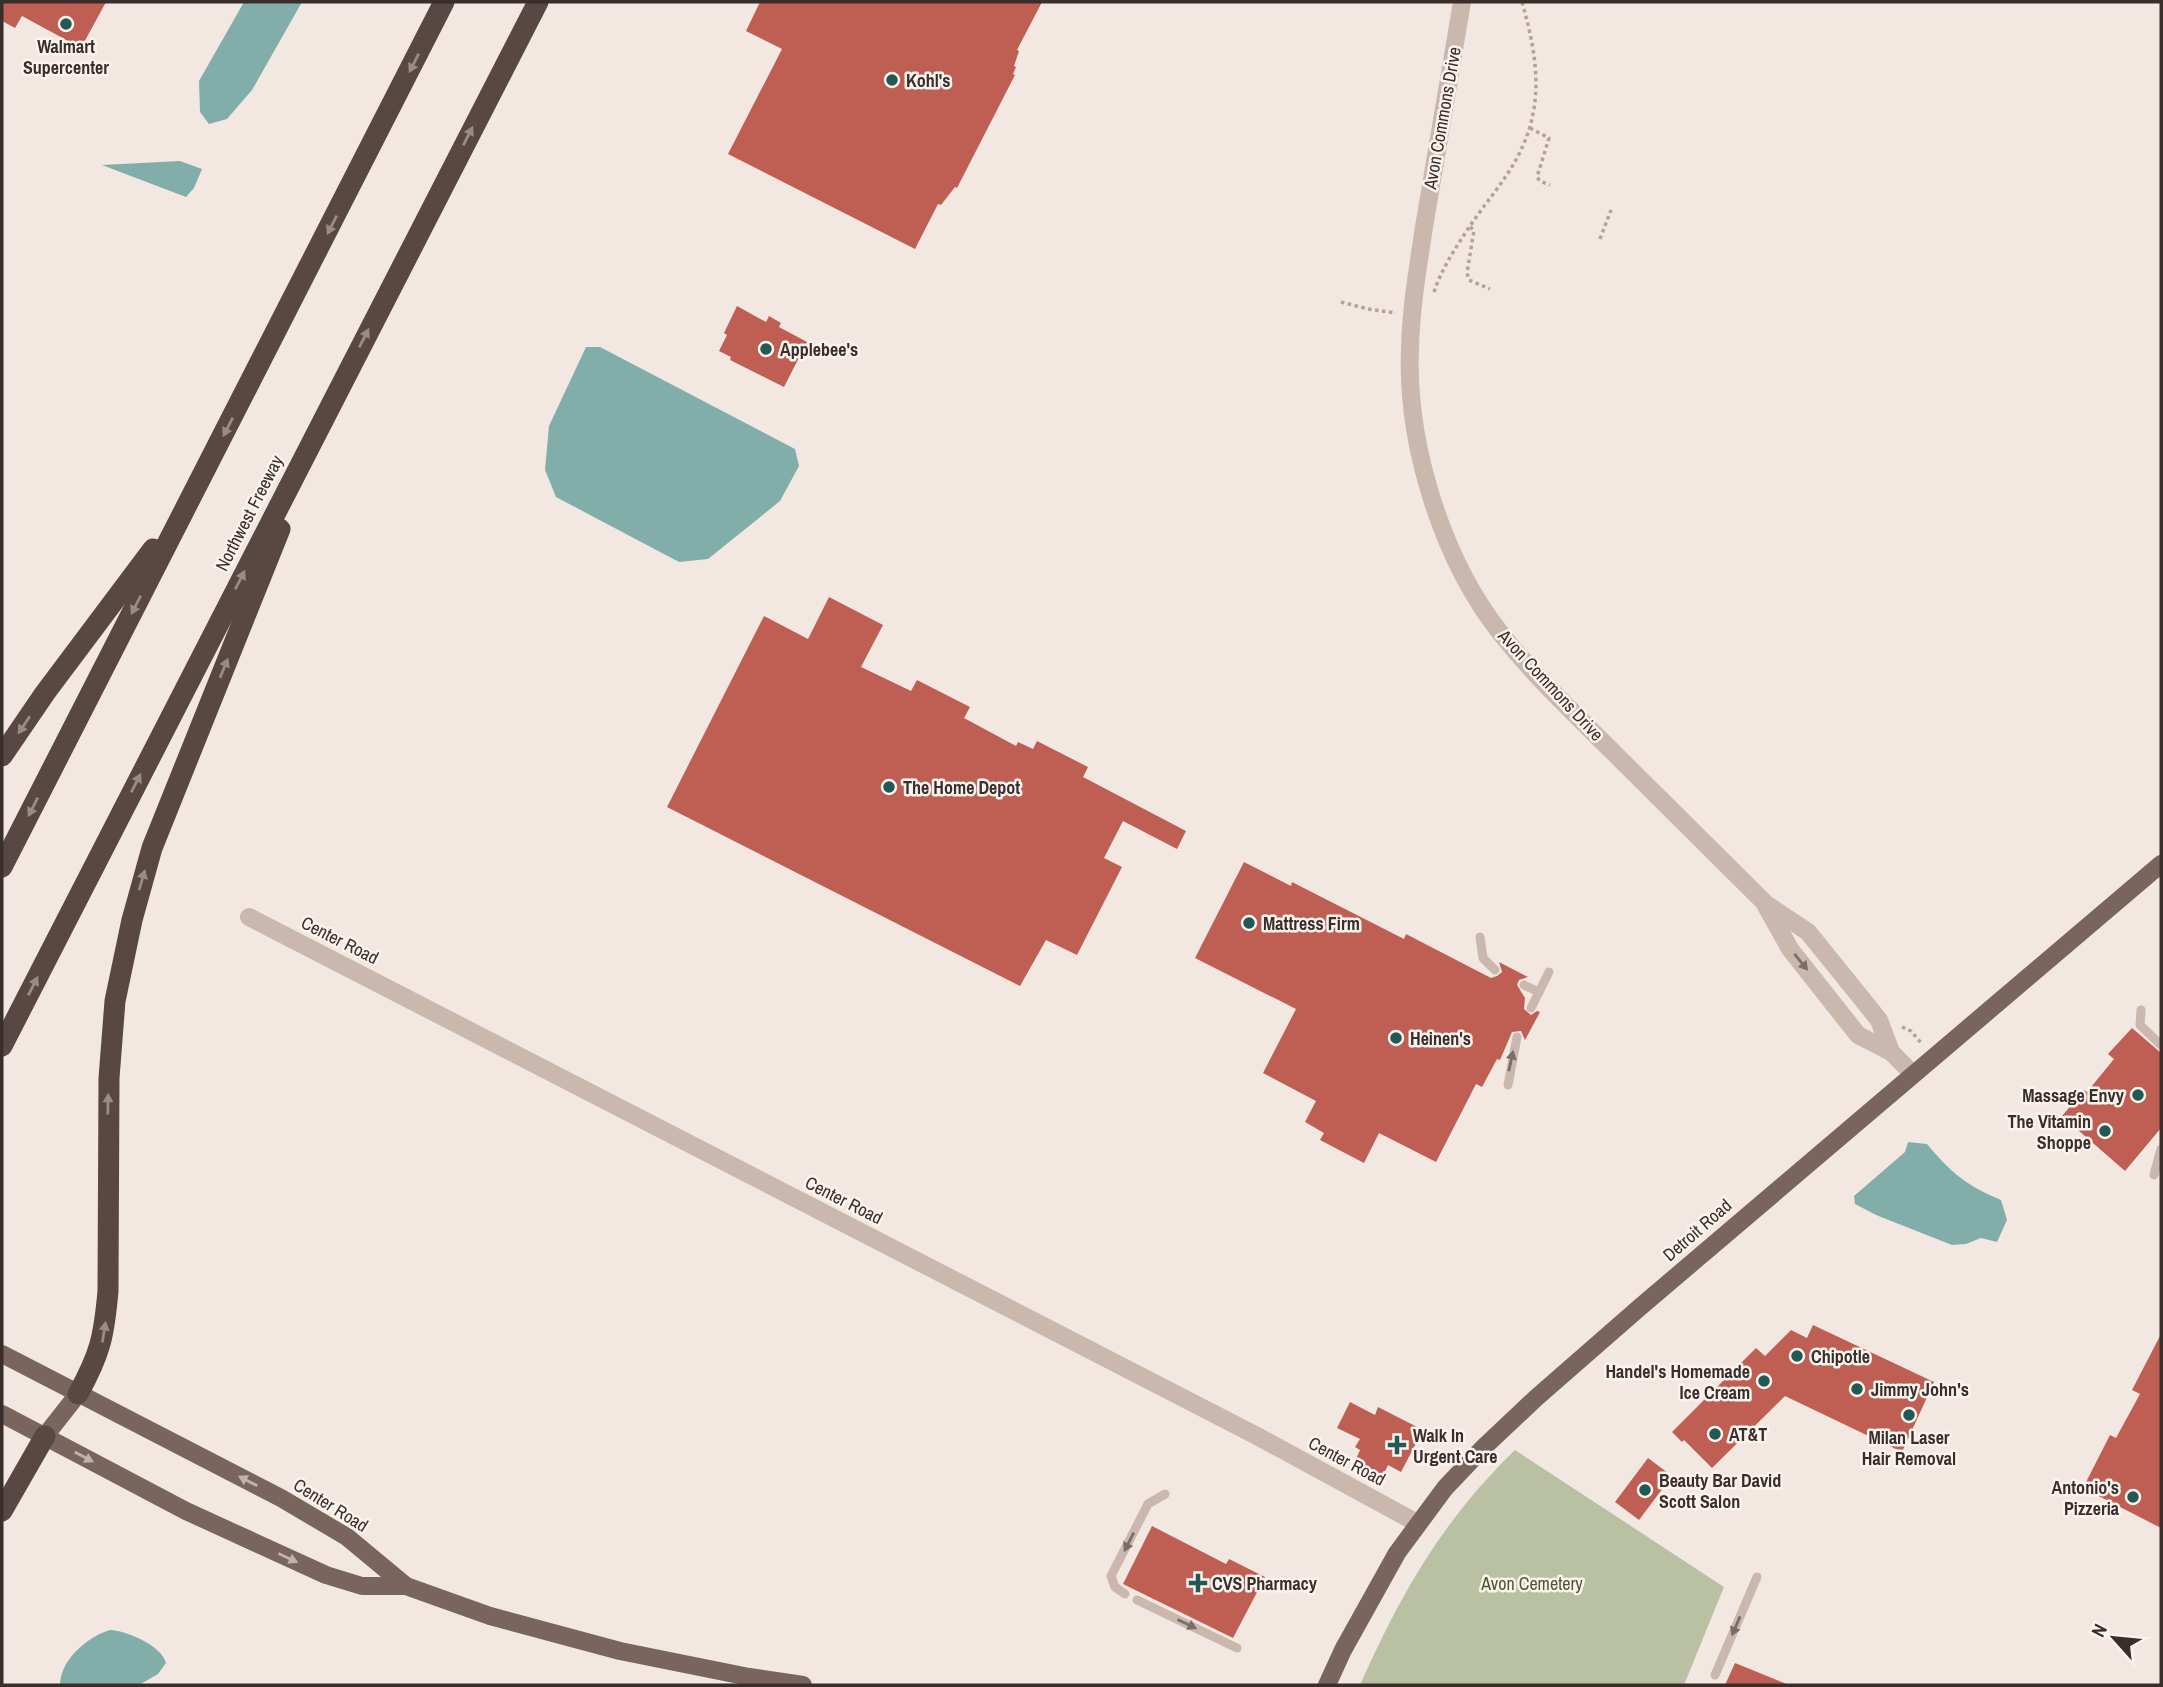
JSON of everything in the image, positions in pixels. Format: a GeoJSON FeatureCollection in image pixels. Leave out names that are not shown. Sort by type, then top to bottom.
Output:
{"type":"FeatureCollection","features":[{"type":"Feature","properties":{"kind":"highway"},"geometry":{"type":"LineString","coordinates":[[2,867],[444,2]]}},
{"type":"Feature","properties":{"kind":"highway","name":"Northwest Freeway"},"geometry":{"type":"LineString","coordinates":[[2,1046],[538,2]]}},
{"type":"Feature","properties":{"kind":"highway"},"geometry":{"type":"LineString","coordinates":[[78,1394],[93,1366],[102,1342],[106,1320],[109,1078],[112,1038],[122,962],[141,884],[167,810],[333,399]]}},
{"type":"Feature","properties":{"kind":"highway"},"geometry":{"type":"LineString","coordinates":[[2,756],[45,693],[190,501]]}},
{"type":"Feature","properties":{"kind":"highway"},"geometry":{"type":"LineString","coordinates":[[2,1511],[45,1436]]}},
{"type":"Feature","properties":{"kind":"main road","name":"Detroit Road"},"geometry":{"type":"LineString","coordinates":[[1327,1685],[1382,1578],[1417,1523],[1465,1466],[1536,1398],[2161,864]]}},
{"type":"Feature","properties":{"kind":"main road","name":"Center Road"},"geometry":{"type":"LineString","coordinates":[[2,1354],[281,1498],[347,1537],[406,1586]]}},
{"type":"Feature","properties":{"kind":"main road"},"geometry":{"type":"LineString","coordinates":[[45,1436],[78,1394]]}},
{"type":"Feature","properties":{"kind":"main road","name":"Center Road"},"geometry":{"type":"LineString","coordinates":[[2,1414],[186,1511],[326,1576],[362,1586],[406,1586],[490,1616],[620,1651],[803,1685]]}},
{"type":"Feature","properties":{"kind":"street","name":"Avon Commons Drive"},"geometry":{"type":"LineString","coordinates":[[1462,2],[1428,203],[1413,315],[1410,368],[1419,447],[1432,496],[1453,553],[1476,597],[1501,634],[1537,676],[1766,904],[1808,932],[1879,1020],[1891,1052]]}},
{"type":"Feature","properties":{"kind":"street","name":"Avon Commons Drive"},"geometry":{"type":"LineString","coordinates":[[1766,904],[1790,949],[1858,1035],[1891,1052],[1913,1074]]}},
{"type":"Feature","properties":{"kind":"street","name":"Center Road"},"geometry":{"type":"LineString","coordinates":[[250,917],[1256,1436],[1417,1523]]}},
{"type":"Feature","properties":{"kind":"lane"},"geometry":{"type":"LineString","coordinates":[[1480,937],[1483,958],[1495,970]]}},
{"type":"Feature","properties":{"kind":"lane"},"geometry":{"type":"LineString","coordinates":[[1531,1007],[1549,972]]}},
{"type":"Feature","properties":{"kind":"lane"},"geometry":{"type":"LineString","coordinates":[[1524,985],[1539,992]]}},
{"type":"Feature","properties":{"kind":"lane"},"geometry":{"type":"LineString","coordinates":[[2141,1010],[2140,1025],[2161,1045]]}},
{"type":"Feature","properties":{"kind":"lane"},"geometry":{"type":"LineString","coordinates":[[1507,1085],[1517,1037]]}},
{"type":"Feature","properties":{"kind":"lane"},"geometry":{"type":"LineString","coordinates":[[2154,1175],[2161,1149]]}},
{"type":"Feature","properties":{"kind":"lane"},"geometry":{"type":"LineString","coordinates":[[1125,1594],[1115,1587],[1111,1576],[1148,1504],[1165,1494]]}},
{"type":"Feature","properties":{"kind":"lane"},"geometry":{"type":"LineString","coordinates":[[1715,1675],[1757,1577]]}},
{"type":"Feature","properties":{"kind":"lane"},"geometry":{"type":"LineString","coordinates":[[1137,1600],[1237,1648]]}},
{"type":"Feature","properties":{"kind":"path"},"geometry":{"type":"LineString","coordinates":[[1433,298],[1446,263],[1510,170],[1534,119],[1537,91],[1530,30],[1522,2]]}},
{"type":"Feature","properties":{"kind":"path"},"geometry":{"type":"LineString","coordinates":[[1530,128],[1549,138],[1537,177],[1539,181],[1550,185]]}},
{"type":"Feature","properties":{"kind":"path"},"geometry":{"type":"LineString","coordinates":[[1600,239],[1611,210]]}},
{"type":"Feature","properties":{"kind":"path"},"geometry":{"type":"LineString","coordinates":[[1469,227],[1474,230],[1467,273],[1469,280],[1490,289]]}},
{"type":"Feature","properties":{"kind":"path"},"geometry":{"type":"LineString","coordinates":[[1341,302],[1413,315]]}},
{"type":"Feature","properties":{"kind":"path"},"geometry":{"type":"LineString","coordinates":[[1896,1023],[1911,1031],[1933,1057]]}},
{"type":"Feature","properties":{"kind":"green space","name":"Avon Cemetery"},"geometry":{"type":"Polygon","coordinates":[[[1515,1450],[1724,1587],[1684,1685],[1360,1685],[1391,1619],[1445,1531],[1515,1450]]]}},
{"type":"Feature","properties":{"kind":"water"},"geometry":{"type":"Polygon","coordinates":[[[244,2],[302,2],[252,90],[227,119],[209,124],[200,112],[199,81],[244,2]]]}},
{"type":"Feature","properties":{"kind":"water"},"geometry":{"type":"Polygon","coordinates":[[[180,161],[202,169],[194,188],[186,197],[102,165],[180,161]]]}},
{"type":"Feature","properties":{"kind":"water"},"geometry":{"type":"Polygon","coordinates":[[[586,347],[600,347],[795,449],[799,466],[780,501],[708,559],[679,562],[556,497],[545,470],[549,426],[586,347]]]}},
{"type":"Feature","properties":{"kind":"water"},"geometry":{"type":"Polygon","coordinates":[[[1908,1142],[1927,1144],[1943,1163],[1960,1177],[2001,1200],[2007,1220],[1997,1242],[1981,1238],[1966,1244],[1952,1245],[1855,1204],[1854,1196],[1905,1152],[1908,1142]]]}},
{"type":"Feature","properties":{"kind":"water"},"geometry":{"type":"Polygon","coordinates":[[[110,1630],[134,1636],[158,1650],[166,1663],[158,1674],[139,1685],[60,1685],[65,1667],[76,1651],[92,1638],[110,1630]]]}},
{"type":"Feature","properties":{"kind":"building","name":"Walmart Supercenter"},"geometry":{"type":"Polygon","coordinates":[[[2,2],[106,2],[81,48],[22,16],[15,28],[2,21],[2,2]]]}},
{"type":"Feature","properties":{"kind":"building"},"geometry":{"type":"Polygon","coordinates":[[[760,2],[1042,2],[1017,50],[1015,75],[957,188],[955,187],[941,205],[938,204],[915,249],[728,154],[782,49],[746,31],[760,2]]]}},
{"type":"Feature","properties":{"kind":"building"},"geometry":{"type":"Polygon","coordinates":[[[737,306],[766,322],[769,316],[781,323],[779,327],[807,342],[784,387],[730,360],[731,357],[719,351],[737,306]]]}},
{"type":"Feature","properties":{"kind":"building","name":"The Home Depot"},"geometry":{"type":"Polygon","coordinates":[[[829,597],[883,625],[861,667],[911,691],[917,680],[970,707],[964,718],[1016,746],[1018,742],[1033,749],[1037,741],[1088,767],[1083,777],[1186,831],[1177,849],[1123,821],[1104,858],[1122,867],[1077,955],[1046,940],[1020,986],[667,807],[764,616],[808,639],[829,597]]]}},
{"type":"Feature","properties":{"kind":"building"},"geometry":{"type":"Polygon","coordinates":[[[1244,862],[1291,886],[1292,882],[1404,939],[1406,934],[1491,978],[1502,972],[1499,962],[1528,977],[1519,980],[1517,985],[1525,998],[1524,1009],[1531,1015],[1540,1012],[1525,1040],[1521,1031],[1512,1032],[1500,1060],[1497,1059],[1482,1087],[1476,1084],[1436,1162],[1379,1133],[1364,1163],[1320,1140],[1324,1133],[1305,1122],[1316,1101],[1263,1073],[1296,1009],[1195,958],[1244,862]]]}},
{"type":"Feature","properties":{"kind":"building"},"geometry":{"type":"Polygon","coordinates":[[[2132,1028],[2161,1053],[2161,1128],[2125,1171],[2062,1116],[2084,1090],[2087,1092],[2114,1059],[2108,1054],[2132,1028]]]}},
{"type":"Feature","properties":{"kind":"building"},"geometry":{"type":"Polygon","coordinates":[[[1813,1325],[1934,1382],[1902,1452],[1785,1396],[1712,1468],[1672,1432],[1756,1348],[1765,1356],[1791,1330],[1807,1338],[1813,1325]]]}},
{"type":"Feature","properties":{"kind":"building"},"geometry":{"type":"Polygon","coordinates":[[[2161,1334],[2161,1528],[2083,1488],[2110,1435],[2116,1438],[2140,1394],[2132,1390],[2161,1334]]]}},
{"type":"Feature","properties":{"kind":"building"},"geometry":{"type":"Polygon","coordinates":[[[1350,1402],[1375,1415],[1378,1407],[1423,1430],[1401,1472],[1388,1465],[1383,1475],[1355,1461],[1360,1450],[1355,1447],[1360,1439],[1337,1428],[1350,1402]]]}},
{"type":"Feature","properties":{"kind":"building"},"geometry":{"type":"Polygon","coordinates":[[[1648,1458],[1672,1476],[1639,1520],[1615,1502],[1648,1458]]]}},
{"type":"Feature","properties":{"kind":"building"},"geometry":{"type":"Polygon","coordinates":[[[1152,1526],[1226,1564],[1229,1559],[1265,1577],[1233,1638],[1123,1584],[1152,1526]]]}},
{"type":"Feature","properties":{"kind":"building"},"geometry":{"type":"Polygon","coordinates":[[[1735,1663],[1789,1685],[1725,1685],[1735,1663]]]}},
{"type":"Feature","properties":{"kind":"place","name":"Walmart Supercenter"},"geometry":{"type":"Point","coordinates":[66,24]}},
{"type":"Feature","properties":{"kind":"place","name":"Kohl's"},"geometry":{"type":"Point","coordinates":[892,80]}},
{"type":"Feature","properties":{"kind":"place","name":"Applebee's"},"geometry":{"type":"Point","coordinates":[766,349]}},
{"type":"Feature","properties":{"kind":"place","name":"The Home Depot"},"geometry":{"type":"Point","coordinates":[889,787]}},
{"type":"Feature","properties":{"kind":"place","name":"Mattress Firm"},"geometry":{"type":"Point","coordinates":[1249,923]}},
{"type":"Feature","properties":{"kind":"place","name":"Heinen's"},"geometry":{"type":"Point","coordinates":[1396,1038]}},
{"type":"Feature","properties":{"kind":"place","name":"Massage Envy"},"geometry":{"type":"Point","coordinates":[2138,1095]}},
{"type":"Feature","properties":{"kind":"place","name":"The Vitamin Shoppe"},"geometry":{"type":"Point","coordinates":[2105,1131]}},
{"type":"Feature","properties":{"kind":"place","name":"Chipotle"},"geometry":{"type":"Point","coordinates":[1797,1356]}},
{"type":"Feature","properties":{"kind":"place","name":"Handel's Homemade Ice Cream"},"geometry":{"type":"Point","coordinates":[1764,1381]}},
{"type":"Feature","properties":{"kind":"place","name":"Jimmy John's"},"geometry":{"type":"Point","coordinates":[1857,1389]}},
{"type":"Feature","properties":{"kind":"place","name":"Milan Laser Hair Removal"},"geometry":{"type":"Point","coordinates":[1909,1415]}},
{"type":"Feature","properties":{"kind":"place","name":"AT&T"},"geometry":{"type":"Point","coordinates":[1715,1434]}},
{"type":"Feature","properties":{"kind":"place","name":"Walk In Urgent Care"},"geometry":{"type":"Point","coordinates":[1397,1445]}},
{"type":"Feature","properties":{"kind":"place","name":"Beauty Bar David Scott Salon"},"geometry":{"type":"Point","coordinates":[1645,1490]}},
{"type":"Feature","properties":{"kind":"place","name":"Antonio's Pizzeria"},"geometry":{"type":"Point","coordinates":[2133,1497]}},
{"type":"Feature","properties":{"kind":"place","name":"CVS Pharmacy"},"geometry":{"type":"Point","coordinates":[1198,1583]}}]}
